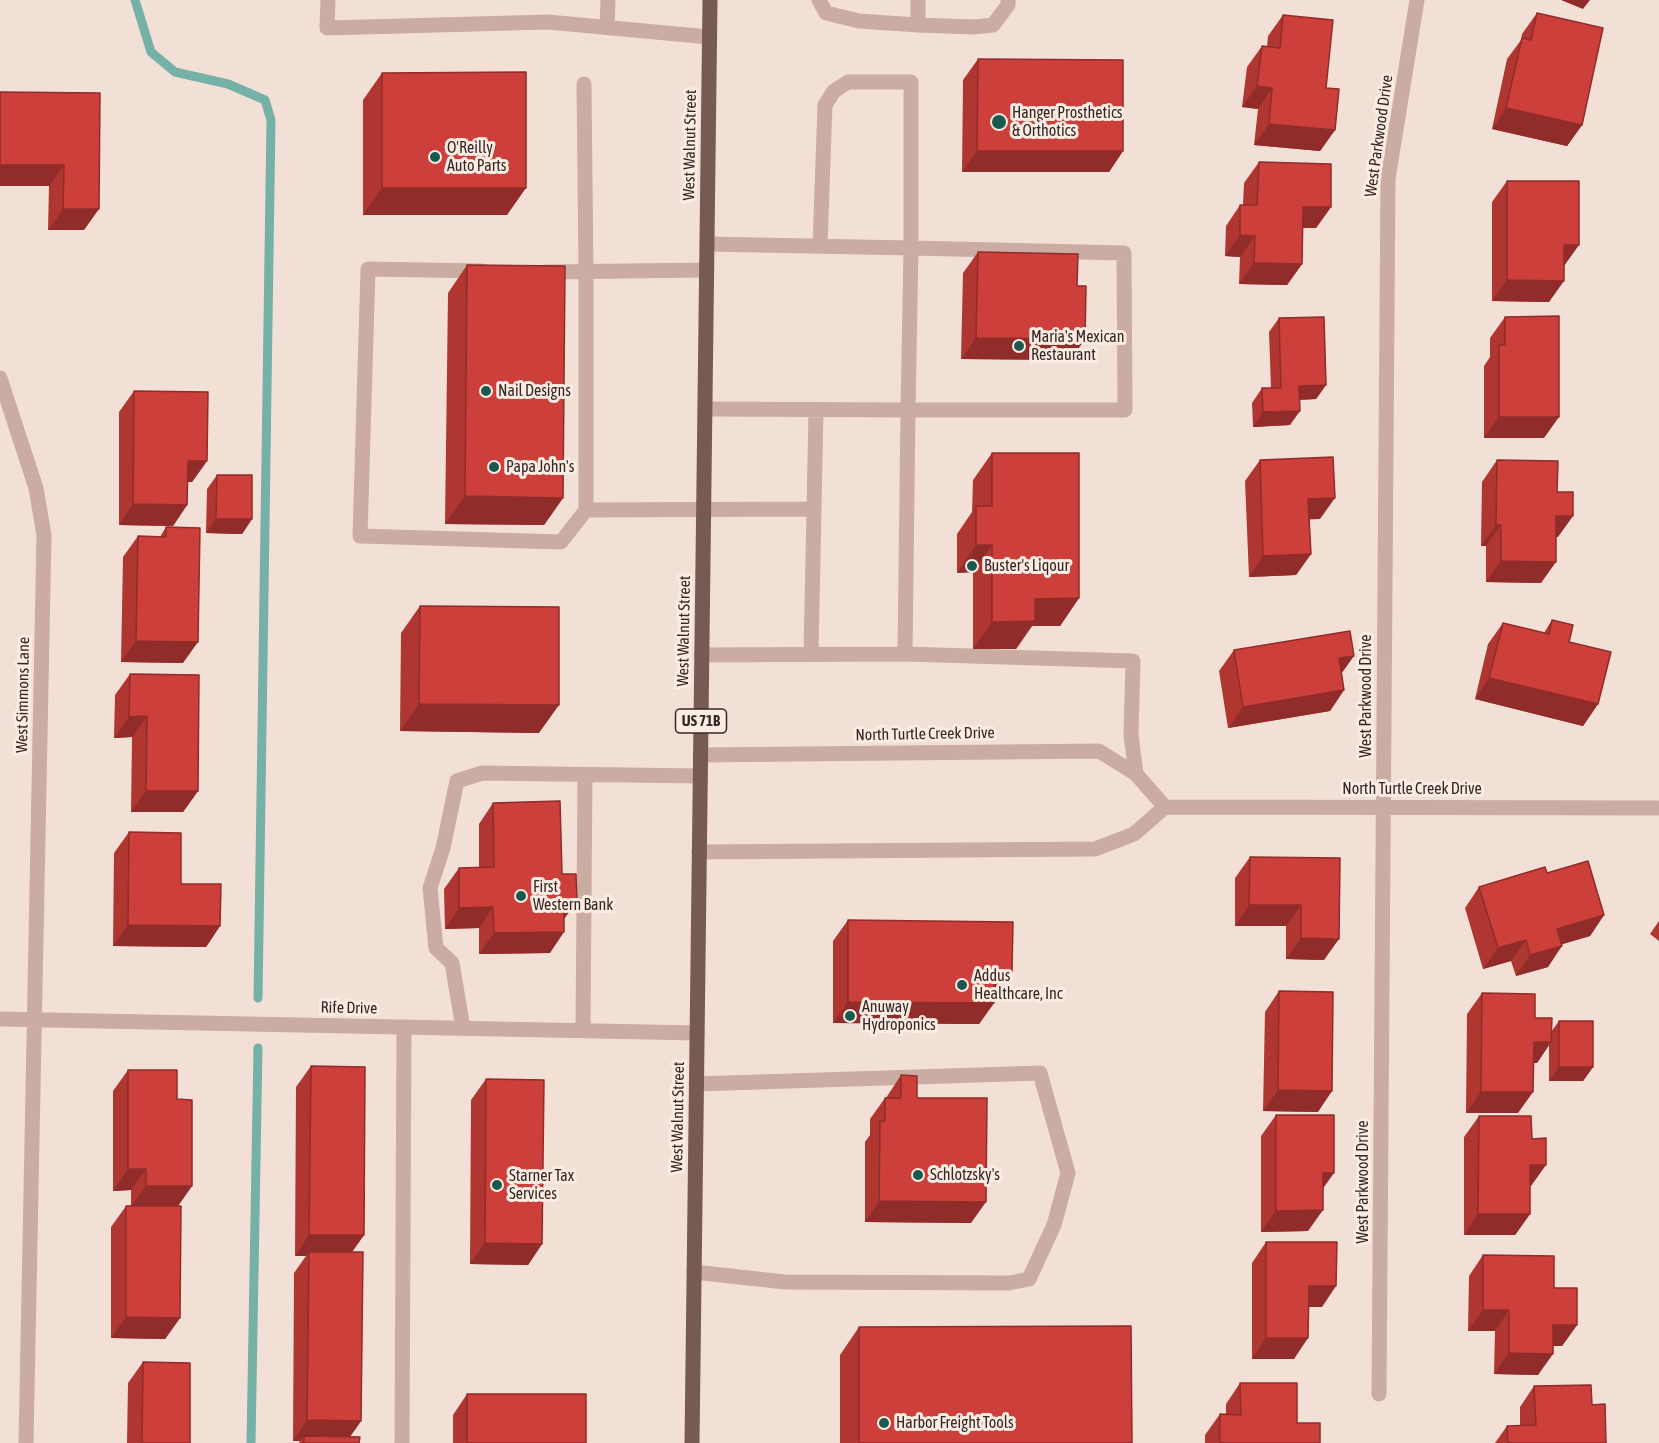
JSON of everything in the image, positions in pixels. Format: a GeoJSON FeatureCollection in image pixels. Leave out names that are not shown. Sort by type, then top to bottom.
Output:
{"type":"FeatureCollection","features":[{"type":"Feature","properties":{"kind":"main road","name":"West Walnut Street"},"geometry":{"type":"LineString","coordinates":[[692,1443],[710,0]]}},
{"type":"Feature","properties":{"kind":"street"},"geometry":{"type":"LineString","coordinates":[[328,0],[327,28],[548,22],[709,37]]}},
{"type":"Feature","properties":{"kind":"street"},"geometry":{"type":"LineString","coordinates":[[607,27],[608,0]]}},
{"type":"Feature","properties":{"kind":"street"},"geometry":{"type":"LineString","coordinates":[[819,0],[826,13],[858,21],[974,27],[993,25],[1008,5],[1008,0]]}},
{"type":"Feature","properties":{"kind":"street"},"geometry":{"type":"LineString","coordinates":[[918,0],[918,25]]}},
{"type":"Feature","properties":{"kind":"street","name":"West Parkwood Drive"},"geometry":{"type":"LineString","coordinates":[[1379,1394],[1388,179],[1417,0]]}},
{"type":"Feature","properties":{"kind":"street"},"geometry":{"type":"LineString","coordinates":[[820,246],[825,105],[834,91],[848,82],[911,82],[905,654]]}},
{"type":"Feature","properties":{"kind":"street"},"geometry":{"type":"LineString","coordinates":[[494,271],[368,269],[360,536],[561,542],[586,510],[584,84]]}},
{"type":"Feature","properties":{"kind":"street"},"geometry":{"type":"LineString","coordinates":[[705,409],[1125,411],[1124,254],[707,244]]}},
{"type":"Feature","properties":{"kind":"street"},"geometry":{"type":"LineString","coordinates":[[529,272],[706,270]]}},
{"type":"Feature","properties":{"kind":"street","name":"West Simmons Lane"},"geometry":{"type":"LineString","coordinates":[[0,378],[36,488],[44,535],[26,1443]]}},
{"type":"Feature","properties":{"kind":"street"},"geometry":{"type":"LineString","coordinates":[[811,654],[816,411]]}},
{"type":"Feature","properties":{"kind":"street"},"geometry":{"type":"LineString","coordinates":[[586,510],[814,509]]}},
{"type":"Feature","properties":{"kind":"street"},"geometry":{"type":"LineString","coordinates":[[701,655],[905,654],[1132,661],[1131,735],[1136,774]]}},
{"type":"Feature","properties":{"kind":"street","name":"North Turtle Creek Drive"},"geometry":{"type":"LineString","coordinates":[[700,754],[1100,750],[1136,774],[1165,807],[1659,808]]}},
{"type":"Feature","properties":{"kind":"street"},"geometry":{"type":"LineString","coordinates":[[463,1028],[452,963],[436,948],[430,888],[443,848],[457,781],[482,773],[700,776]]}},
{"type":"Feature","properties":{"kind":"street"},"geometry":{"type":"LineString","coordinates":[[583,1030],[585,775]]}},
{"type":"Feature","properties":{"kind":"street"},"geometry":{"type":"LineString","coordinates":[[699,852],[1095,849],[1134,834],[1165,807]]}},
{"type":"Feature","properties":{"kind":"street","name":"Rife Drive"},"geometry":{"type":"LineString","coordinates":[[0,1019],[697,1033]]}},
{"type":"Feature","properties":{"kind":"street"},"geometry":{"type":"LineString","coordinates":[[402,1443],[404,1027]]}},
{"type":"Feature","properties":{"kind":"street"},"geometry":{"type":"LineString","coordinates":[[694,1272],[784,1282],[1009,1283],[1029,1278],[1054,1225],[1068,1173],[1040,1073],[696,1084]]}},
{"type":"Feature","properties":{"kind":"building"},"geometry":{"type":"Polygon","coordinates":[[[1537,13],[1603,28],[1582,125],[1506,108],[1522,38],[1531,40],[1537,13]]]}},
{"type":"Feature","properties":{"kind":"building"},"geometry":{"type":"Polygon","coordinates":[[[1283,15],[1333,20],[1326,88],[1339,89],[1335,130],[1269,124],[1272,88],[1257,86],[1262,46],[1280,48],[1283,15]]]}},
{"type":"Feature","properties":{"kind":"building"},"geometry":{"type":"Polygon","coordinates":[[[978,59],[1123,60],[1123,151],[977,151],[978,59]]]}},
{"type":"Feature","properties":{"kind":"building","name":"O'Reilly Auto Parts"},"geometry":{"type":"Polygon","coordinates":[[[526,72],[526,188],[382,188],[382,73],[526,72]]]}},
{"type":"Feature","properties":{"kind":"building"},"geometry":{"type":"Polygon","coordinates":[[[0,92],[100,93],[99,209],[63,209],[64,165],[0,165],[0,92]]]}},
{"type":"Feature","properties":{"kind":"building"},"geometry":{"type":"Polygon","coordinates":[[[1259,162],[1331,164],[1331,207],[1303,207],[1302,264],[1254,263],[1255,236],[1240,235],[1240,205],[1257,205],[1259,162]]]}},
{"type":"Feature","properties":{"kind":"building"},"geometry":{"type":"Polygon","coordinates":[[[1507,181],[1579,181],[1579,245],[1564,245],[1564,281],[1507,280],[1507,181]]]}},
{"type":"Feature","properties":{"kind":"building"},"geometry":{"type":"Polygon","coordinates":[[[978,252],[1078,254],[1077,286],[1086,286],[1085,339],[976,338],[978,252]]]}},
{"type":"Feature","properties":{"kind":"building"},"geometry":{"type":"Polygon","coordinates":[[[467,265],[565,266],[563,498],[465,496],[467,265]]]}},
{"type":"Feature","properties":{"kind":"building"},"geometry":{"type":"Polygon","coordinates":[[[1559,316],[1559,417],[1499,417],[1499,345],[1505,345],[1505,317],[1559,316]]]}},
{"type":"Feature","properties":{"kind":"building"},"geometry":{"type":"Polygon","coordinates":[[[1324,317],[1326,385],[1299,386],[1300,411],[1263,412],[1262,388],[1281,388],[1279,318],[1324,317]]]}},
{"type":"Feature","properties":{"kind":"building"},"geometry":{"type":"Polygon","coordinates":[[[134,391],[208,392],[207,461],[188,461],[187,505],[133,504],[134,391]]]}},
{"type":"Feature","properties":{"kind":"building"},"geometry":{"type":"Polygon","coordinates":[[[992,453],[1079,453],[1079,598],[1035,599],[1035,621],[992,622],[992,545],[976,545],[976,506],[992,506],[992,453]]]}},
{"type":"Feature","properties":{"kind":"building"},"geometry":{"type":"Polygon","coordinates":[[[1333,457],[1335,498],[1308,499],[1311,554],[1263,556],[1260,460],[1333,457]]]}},
{"type":"Feature","properties":{"kind":"building"},"geometry":{"type":"Polygon","coordinates":[[[1497,460],[1558,461],[1557,492],[1573,492],[1573,516],[1556,516],[1556,562],[1501,561],[1501,525],[1496,525],[1497,460]]]}},
{"type":"Feature","properties":{"kind":"building"},"geometry":{"type":"Polygon","coordinates":[[[217,475],[252,475],[252,519],[216,519],[217,475]]]}},
{"type":"Feature","properties":{"kind":"building"},"geometry":{"type":"Polygon","coordinates":[[[166,527],[200,528],[198,642],[136,641],[138,536],[166,537],[166,527]]]}},
{"type":"Feature","properties":{"kind":"building"},"geometry":{"type":"Polygon","coordinates":[[[420,606],[559,607],[559,705],[419,704],[420,606]]]}},
{"type":"Feature","properties":{"kind":"building"},"geometry":{"type":"Polygon","coordinates":[[[1552,620],[1573,625],[1569,642],[1611,652],[1598,704],[1489,678],[1503,623],[1549,634],[1552,620]]]}},
{"type":"Feature","properties":{"kind":"building"},"geometry":{"type":"Polygon","coordinates":[[[1350,631],[1354,656],[1339,658],[1344,690],[1243,707],[1234,650],[1350,631]]]}},
{"type":"Feature","properties":{"kind":"building"},"geometry":{"type":"Polygon","coordinates":[[[130,674],[199,675],[198,791],[146,791],[147,716],[129,717],[130,674]]]}},
{"type":"Feature","properties":{"kind":"building"},"geometry":{"type":"Polygon","coordinates":[[[560,801],[562,874],[576,874],[577,901],[564,901],[564,932],[494,933],[493,907],[459,908],[459,868],[494,867],[493,803],[560,801]]]}},
{"type":"Feature","properties":{"kind":"building"},"geometry":{"type":"Polygon","coordinates":[[[129,832],[181,833],[181,884],[221,884],[220,926],[128,925],[129,832]]]}},
{"type":"Feature","properties":{"kind":"building"},"geometry":{"type":"Polygon","coordinates":[[[1250,857],[1340,858],[1339,939],[1301,938],[1301,905],[1249,905],[1250,857]]]}},
{"type":"Feature","properties":{"kind":"building"},"geometry":{"type":"Polygon","coordinates":[[[1588,861],[1604,915],[1557,929],[1562,946],[1530,955],[1526,940],[1498,948],[1479,887],[1545,867],[1547,873],[1588,861]]]}},
{"type":"Feature","properties":{"kind":"building"},"geometry":{"type":"Polygon","coordinates":[[[848,920],[1013,922],[1012,972],[994,972],[994,1003],[848,1002],[848,920]]]}},
{"type":"Feature","properties":{"kind":"building"},"geometry":{"type":"Polygon","coordinates":[[[1279,991],[1333,992],[1332,1091],[1278,1090],[1279,991]]]}},
{"type":"Feature","properties":{"kind":"building"},"geometry":{"type":"Polygon","coordinates":[[[1482,993],[1535,994],[1535,1018],[1552,1018],[1551,1042],[1534,1042],[1533,1092],[1481,1092],[1482,993]]]}},
{"type":"Feature","properties":{"kind":"building"},"geometry":{"type":"Polygon","coordinates":[[[1559,1021],[1593,1021],[1593,1067],[1559,1067],[1559,1021]]]}},
{"type":"Feature","properties":{"kind":"building"},"geometry":{"type":"Polygon","coordinates":[[[311,1066],[365,1067],[364,1235],[309,1235],[311,1066]]]}},
{"type":"Feature","properties":{"kind":"building"},"geometry":{"type":"Polygon","coordinates":[[[128,1070],[177,1070],[177,1099],[192,1100],[192,1186],[146,1186],[146,1169],[128,1169],[128,1070]]]}},
{"type":"Feature","properties":{"kind":"building"},"geometry":{"type":"Polygon","coordinates":[[[901,1075],[917,1076],[917,1098],[987,1098],[986,1202],[879,1201],[880,1121],[885,1121],[885,1098],[901,1098],[901,1075]]]}},
{"type":"Feature","properties":{"kind":"building"},"geometry":{"type":"Polygon","coordinates":[[[486,1079],[544,1080],[542,1244],[485,1243],[486,1079]]]}},
{"type":"Feature","properties":{"kind":"building"},"geometry":{"type":"Polygon","coordinates":[[[1276,1115],[1334,1115],[1334,1173],[1323,1173],[1323,1210],[1276,1211],[1276,1115]]]}},
{"type":"Feature","properties":{"kind":"building"},"geometry":{"type":"Polygon","coordinates":[[[1479,1116],[1531,1116],[1532,1139],[1546,1138],[1546,1165],[1530,1165],[1530,1214],[1478,1214],[1479,1116]]]}},
{"type":"Feature","properties":{"kind":"building"},"geometry":{"type":"Polygon","coordinates":[[[126,1206],[181,1206],[180,1318],[126,1317],[126,1206]]]}},
{"type":"Feature","properties":{"kind":"building"},"geometry":{"type":"Polygon","coordinates":[[[1266,1242],[1337,1242],[1336,1286],[1309,1286],[1308,1338],[1266,1338],[1266,1242]]]}},
{"type":"Feature","properties":{"kind":"building"},"geometry":{"type":"Polygon","coordinates":[[[309,1252],[363,1252],[361,1421],[307,1420],[309,1252]]]}},
{"type":"Feature","properties":{"kind":"building"},"geometry":{"type":"Polygon","coordinates":[[[1483,1255],[1554,1256],[1554,1288],[1577,1288],[1577,1325],[1553,1325],[1553,1354],[1509,1353],[1509,1310],[1483,1310],[1483,1255]]]}},
{"type":"Feature","properties":{"kind":"building"},"geometry":{"type":"Polygon","coordinates":[[[1131,1326],[1132,1443],[859,1443],[859,1327],[1131,1326]]]}},
{"type":"Feature","properties":{"kind":"building"},"geometry":{"type":"Polygon","coordinates":[[[143,1362],[190,1363],[190,1443],[142,1443],[143,1362]]]}},
{"type":"Feature","properties":{"kind":"building"},"geometry":{"type":"Polygon","coordinates":[[[1240,1383],[1297,1383],[1297,1423],[1320,1423],[1320,1443],[1220,1443],[1220,1414],[1241,1415],[1240,1383]]]}},
{"type":"Feature","properties":{"kind":"building"},"geometry":{"type":"Polygon","coordinates":[[[1591,1385],[1592,1405],[1605,1404],[1606,1443],[1508,1443],[1507,1426],[1536,1425],[1534,1386],[1591,1385]]]}},
{"type":"Feature","properties":{"kind":"building"},"geometry":{"type":"Polygon","coordinates":[[[467,1394],[586,1394],[586,1443],[467,1443],[467,1394]]]}},
{"type":"Feature","properties":{"kind":"building"},"geometry":{"type":"Polygon","coordinates":[[[304,1436],[360,1437],[359,1443],[304,1443],[304,1436]]]}},
{"type":"Feature","properties":{"kind":"waterway"},"geometry":{"type":"LineString","coordinates":[[135,0],[151,52],[175,72],[228,84],[265,100],[271,120],[258,998]]}},
{"type":"Feature","properties":{"kind":"waterway"},"geometry":{"type":"LineString","coordinates":[[251,1443],[258,1048]]}},
{"type":"Feature","properties":{"kind":"place","name":"Hanger Prosthetics & Orthotics"},"geometry":{"type":"Point","coordinates":[999,122]}},
{"type":"Feature","properties":{"kind":"place","name":"O'Reilly Auto Parts"},"geometry":{"type":"Point","coordinates":[435,157]}},
{"type":"Feature","properties":{"kind":"place","name":"Maria's Mexican Restaurant"},"geometry":{"type":"Point","coordinates":[1019,346]}},
{"type":"Feature","properties":{"kind":"place","name":"Nail Designs"},"geometry":{"type":"Point","coordinates":[486,391]}},
{"type":"Feature","properties":{"kind":"place","name":"Papa John's"},"geometry":{"type":"Point","coordinates":[494,467]}},
{"type":"Feature","properties":{"kind":"place","name":"Buster's Liqour"},"geometry":{"type":"Point","coordinates":[972,566]}},
{"type":"Feature","properties":{"kind":"place","name":"First Western Bank"},"geometry":{"type":"Point","coordinates":[521,896]}},
{"type":"Feature","properties":{"kind":"place","name":"Addus Healthcare, Inc"},"geometry":{"type":"Point","coordinates":[962,985]}},
{"type":"Feature","properties":{"kind":"place","name":"Anuway Hydroponics"},"geometry":{"type":"Point","coordinates":[850,1016]}},
{"type":"Feature","properties":{"kind":"place","name":"Schlotzsky's"},"geometry":{"type":"Point","coordinates":[918,1175]}},
{"type":"Feature","properties":{"kind":"place","name":"Starner Tax Services"},"geometry":{"type":"Point","coordinates":[497,1185]}},
{"type":"Feature","properties":{"kind":"place","name":"Harbor Freight Tools"},"geometry":{"type":"Point","coordinates":[884,1423]}}]}
